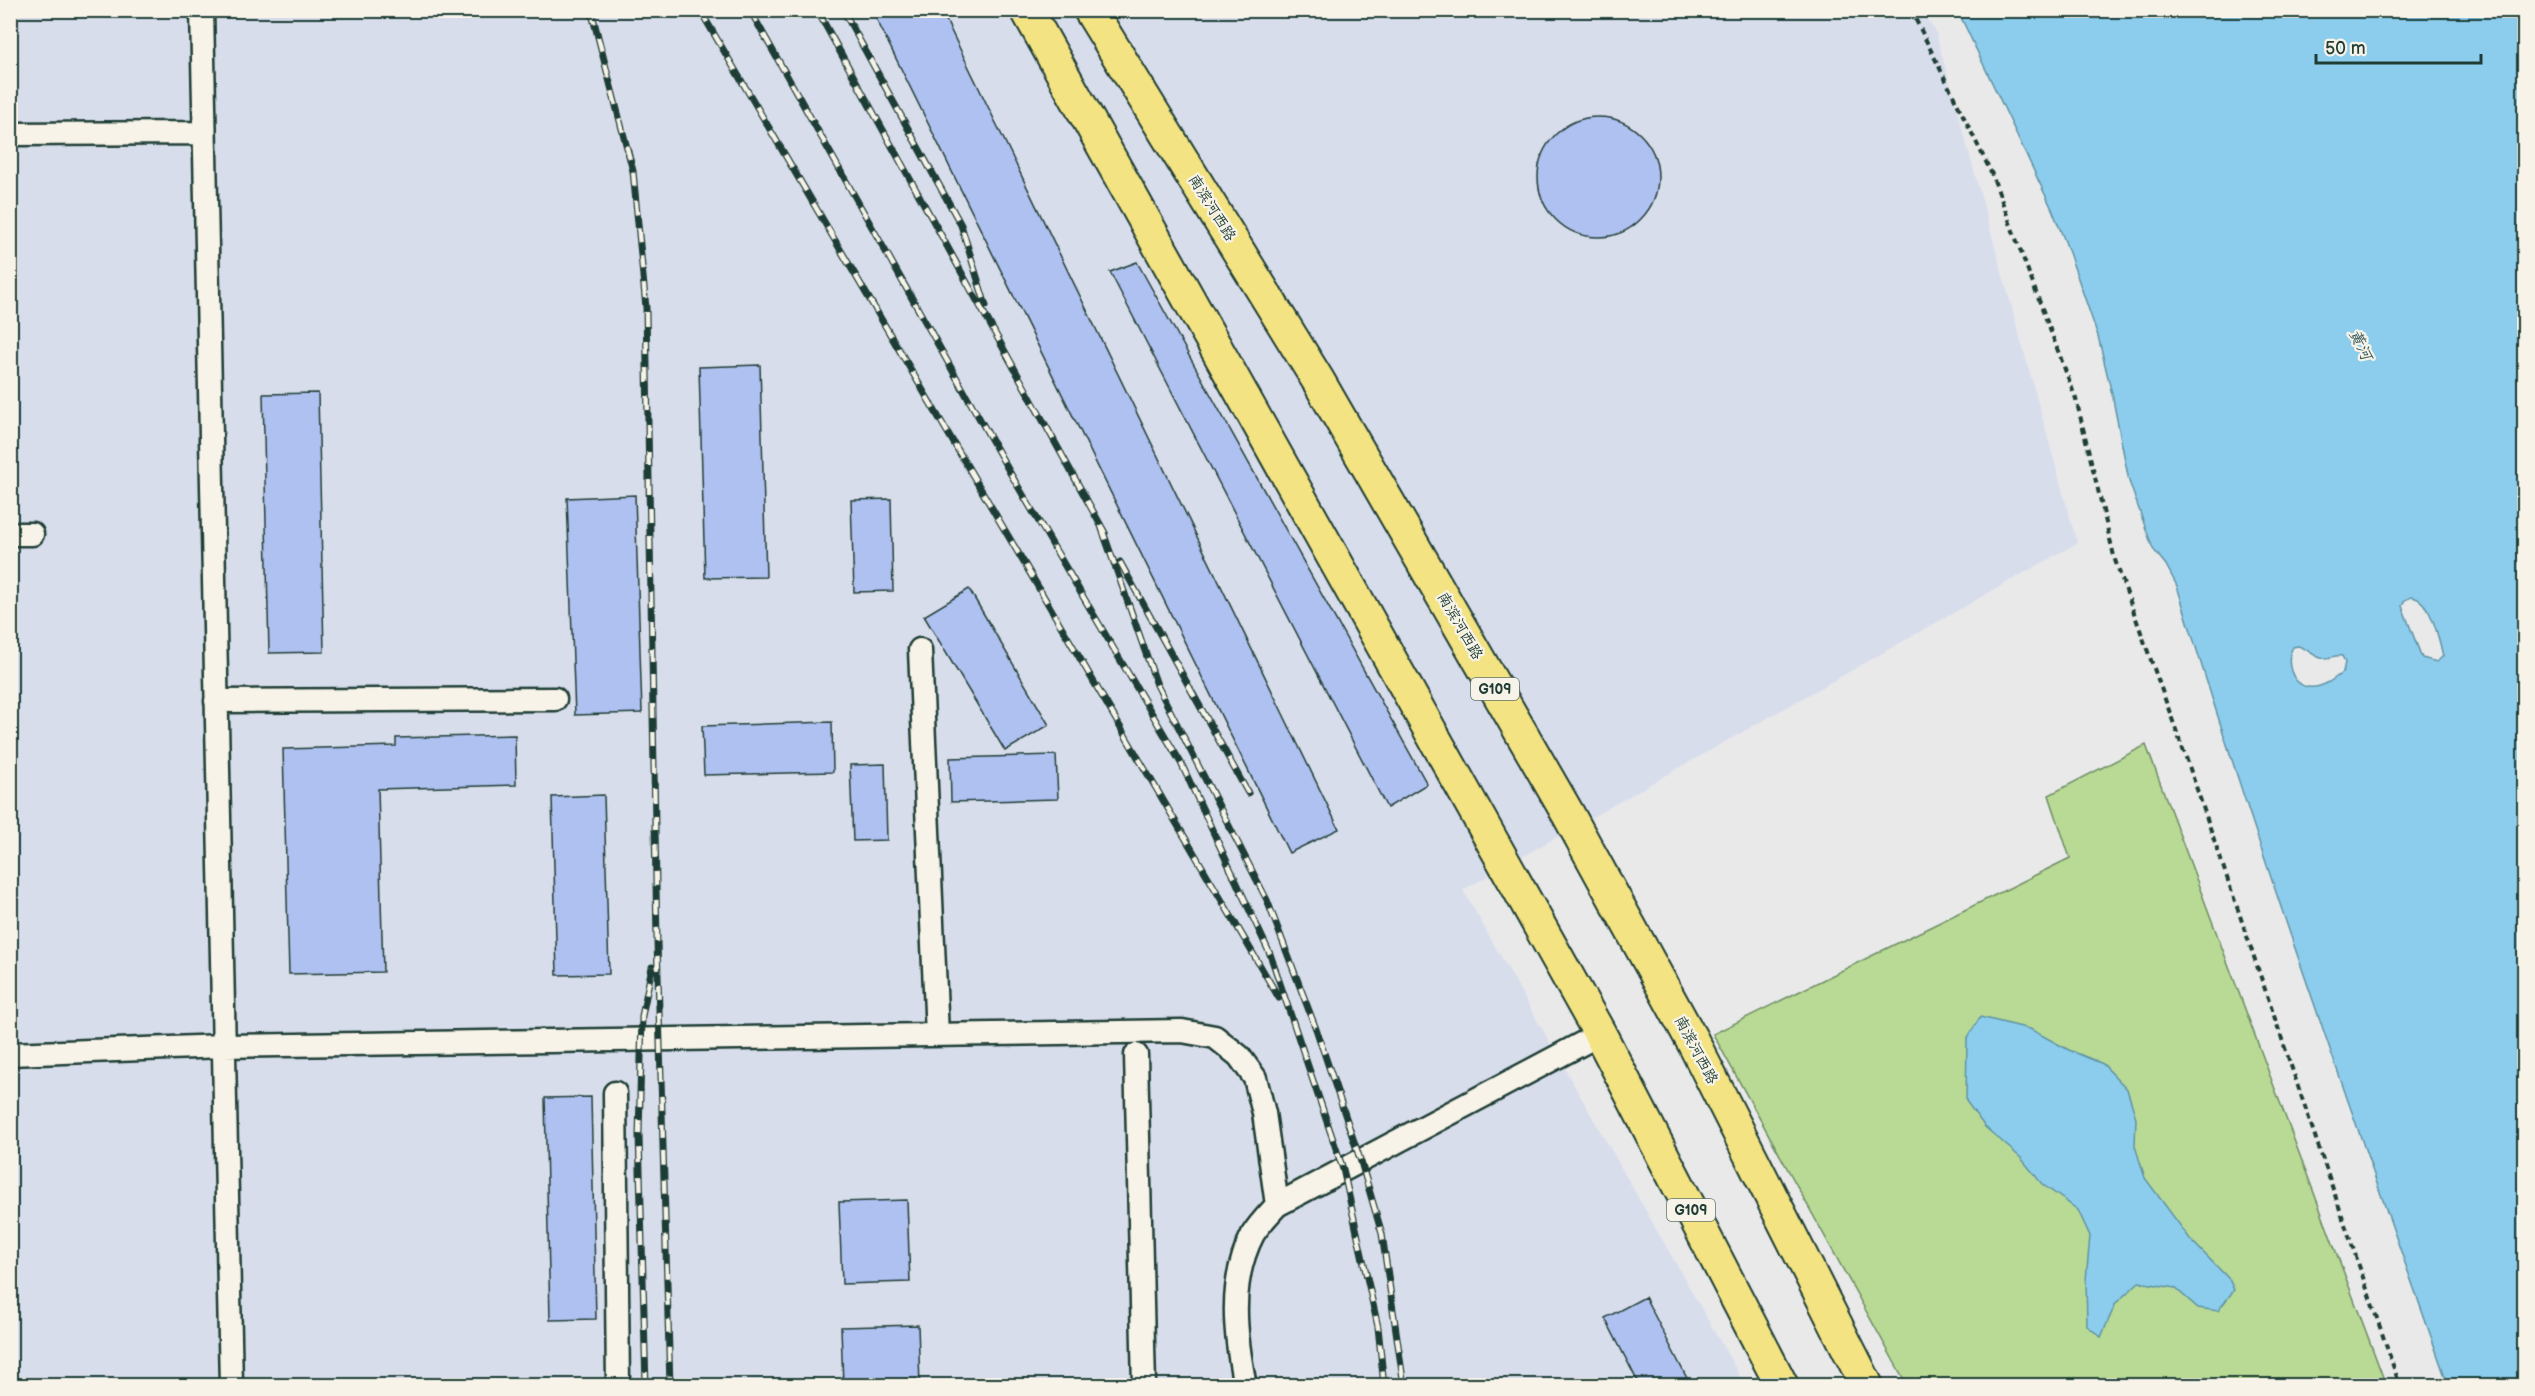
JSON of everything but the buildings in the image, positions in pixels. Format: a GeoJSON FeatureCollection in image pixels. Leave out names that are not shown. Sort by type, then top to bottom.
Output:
{"type":"FeatureCollection","features":[{"type":"Feature","properties":{"kind":"highway","name":"G109"},"geometry":{"type":"LineString","coordinates":[[1027,10],[1600,1034],[1782,1386]]}},
{"type":"Feature","properties":{"kind":"highway","name":"南滨河西路"},"geometry":{"type":"LineString","coordinates":[[1090,10],[1319,382],[1568,814],[1693,1042],[1867,1386]]}},
{"type":"Feature","properties":{"kind":"street"},"geometry":{"type":"LineString","coordinates":[[202,10],[231,1386]]}},
{"type":"Feature","properties":{"kind":"street"},"geometry":{"type":"LineString","coordinates":[[10,134],[204,133]]}},
{"type":"Feature","properties":{"kind":"street"},"geometry":{"type":"LineString","coordinates":[[920,650],[937,1035]]}},
{"type":"Feature","properties":{"kind":"street"},"geometry":{"type":"LineString","coordinates":[[216,702],[555,699]]}},
{"type":"Feature","properties":{"kind":"street"},"geometry":{"type":"LineString","coordinates":[[10,1054],[223,1046],[1182,1031],[1215,1037],[1239,1056],[1255,1078],[1264,1113],[1277,1205]]}},
{"type":"Feature","properties":{"kind":"street"},"geometry":{"type":"LineString","coordinates":[[1245,1386],[1237,1346],[1238,1274],[1254,1233],[1277,1205],[1600,1034]]}},
{"type":"Feature","properties":{"kind":"street"},"geometry":{"type":"LineString","coordinates":[[1136,1055],[1144,1386]]}},
{"type":"Feature","properties":{"kind":"street"},"geometry":{"type":"LineString","coordinates":[[615,1093],[618,1386]]}},
{"type":"Feature","properties":{"kind":"path"},"geometry":{"type":"LineString","coordinates":[[1911,10],[1991,172],[2076,399],[2115,560],[2192,777],[2400,1386]]}},
{"type":"Feature","properties":{"kind":"shaded area"},"geometry":{"type":"Polygon","coordinates":[[[10,11],[1920,11],[1935,30],[2077,543],[1463,890],[1745,1385],[11,1385],[10,11]]]}},
{"type":"Feature","properties":{"kind":"green space"},"geometry":{"type":"Polygon","coordinates":[[[2146,745],[2386,1385],[1907,1385],[1713,1034],[2070,858],[2049,795],[2146,745]]]}},
{"type":"Feature","properties":{"kind":"water","name":"黄河"},"geometry":{"type":"Polygon","coordinates":[[[1958,11],[2524,11],[2524,1385],[2448,1385],[2274,887],[2177,586],[2166,565],[2153,549],[2129,481],[2098,336],[2052,209],[1958,11]],[[2411,597],[2405,600],[2402,606],[2422,658],[2437,662],[2443,656],[2433,621],[2424,604],[2411,597]],[[2298,646],[2293,647],[2290,665],[2294,677],[2302,685],[2313,687],[2322,685],[2343,672],[2345,662],[2342,656],[2321,658],[2298,646]]]}},
{"type":"Feature","properties":{"kind":"water"},"geometry":{"type":"Polygon","coordinates":[[[1980,1017],[2030,1029],[2069,1050],[2103,1064],[2127,1089],[2136,1118],[2135,1146],[2145,1178],[2190,1239],[2229,1279],[2234,1290],[2218,1311],[2198,1308],[2175,1288],[2139,1282],[2116,1303],[2101,1337],[2087,1326],[2086,1280],[2090,1236],[2078,1210],[2042,1184],[2021,1158],[1985,1127],[1966,1101],[1967,1039],[1980,1017]]]}},
{"type":"Feature","properties":{"kind":"railway"},"geometry":{"type":"LineString","coordinates":[[591,10],[633,171],[646,308],[657,941],[670,1386]]}},
{"type":"Feature","properties":{"kind":"railway"},"geometry":{"type":"LineString","coordinates":[[700,10],[1279,998]]}},
{"type":"Feature","properties":{"kind":"railway"},"geometry":{"type":"LineString","coordinates":[[750,10],[1009,471],[1181,763],[1270,954],[1343,1169],[1378,1327],[1384,1386]]}},
{"type":"Feature","properties":{"kind":"railway"},"geometry":{"type":"LineString","coordinates":[[817,10],[1105,533]]}},
{"type":"Feature","properties":{"kind":"railway"},"geometry":{"type":"LineString","coordinates":[[843,10],[961,225],[986,306]]}},
{"type":"Feature","properties":{"kind":"railway"},"geometry":{"type":"LineString","coordinates":[[1101,526],[1157,685],[1267,900],[1316,1029],[1361,1162],[1382,1234],[1404,1386]]}},
{"type":"Feature","properties":{"kind":"railway"},"geometry":{"type":"LineString","coordinates":[[1120,562],[1248,793]]}},
{"type":"Feature","properties":{"kind":"railway"},"geometry":{"type":"LineString","coordinates":[[646,1386],[639,1135],[642,1016],[652,967]]}}]}
